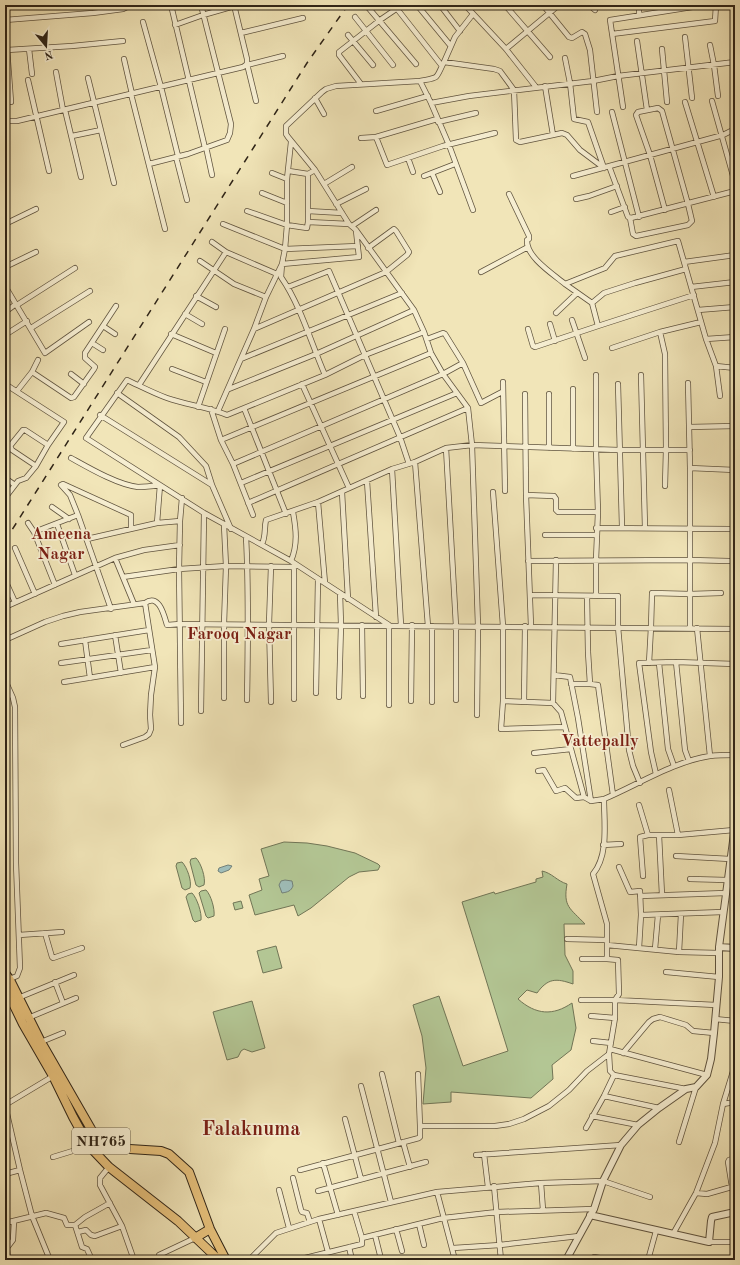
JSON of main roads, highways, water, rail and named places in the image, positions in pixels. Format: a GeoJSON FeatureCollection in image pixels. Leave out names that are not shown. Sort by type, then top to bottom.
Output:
{"type":"FeatureCollection","features":[{"type":"Feature","properties":{"kind":"highway","name":"NH765"},"geometry":{"type":"LineString","coordinates":[[6,980],[18,998],[41,1042],[56,1075],[72,1117],[89,1146],[109,1167],[178,1221],[219,1260]]}},
{"type":"Feature","properties":{"kind":"highway","name":"NH765"},"geometry":{"type":"LineString","coordinates":[[6,980],[23,1024],[90,1129],[104,1144],[114,1148],[160,1151],[169,1154],[189,1172],[210,1229],[226,1260]]}},
{"type":"Feature","properties":{"kind":"highway"},"geometry":{"type":"LineString","coordinates":[[195,1238],[210,1229]]}},
{"type":"Feature","properties":{"kind":"water"},"geometry":{"type":"Polygon","coordinates":[[[228,865],[232,866],[229,870],[221,873],[218,871],[219,868],[228,865]]]}},
{"type":"Feature","properties":{"kind":"water"},"geometry":{"type":"Polygon","coordinates":[[[281,881],[292,881],[293,886],[289,891],[282,893],[279,885],[281,881]]]}},
{"type":"Feature","properties":{"kind":"railway"},"geometry":{"type":"LineString","coordinates":[[5,541],[307,63],[348,5]]}},
{"type":"Feature","properties":{"kind":"district","name":"Ameena Nagar"},"geometry":{"type":"Point","coordinates":[61,543]}},
{"type":"Feature","properties":{"kind":"district","name":"Farooq Nagar"},"geometry":{"type":"Point","coordinates":[239,633]}},
{"type":"Feature","properties":{"kind":"district","name":"Vattepally"},"geometry":{"type":"Point","coordinates":[600,740]}},
{"type":"Feature","properties":{"kind":"district","name":"Falaknuma"},"geometry":{"type":"Point","coordinates":[251,1128]}}]}
